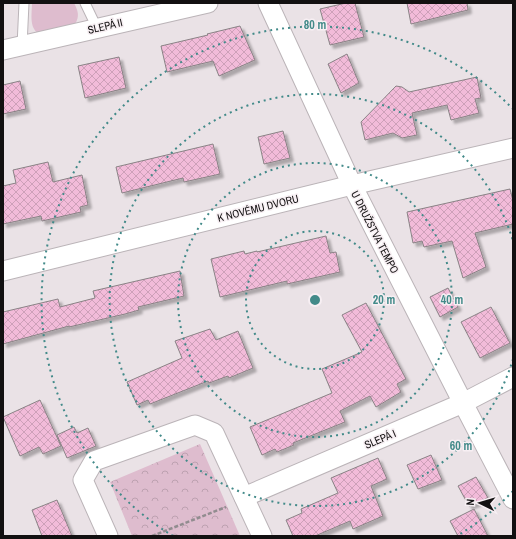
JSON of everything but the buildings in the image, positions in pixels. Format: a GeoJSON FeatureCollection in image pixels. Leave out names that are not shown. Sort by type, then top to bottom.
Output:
{"type":"FeatureCollection","features":[{"type":"Feature","properties":{"kind":"street","name":"SLEPÁ II"},"geometry":{"type":"LineString","coordinates":[[3,50],[208,3]]}},
{"type":"Feature","properties":{"kind":"street","name":"U DRUŽSTVA TEMPO"},"geometry":{"type":"LineString","coordinates":[[268,3],[352,185],[513,499]]}},
{"type":"Feature","properties":{"kind":"street","name":"K NOVÉMU DVORU"},"geometry":{"type":"LineString","coordinates":[[3,271],[352,185],[513,148]]}},
{"type":"Feature","properties":{"kind":"street","name":"SLEPÁ I"},"geometry":{"type":"LineString","coordinates":[[244,498],[463,404],[513,377]]}},
{"type":"Feature","properties":{"kind":"street"},"geometry":{"type":"LineString","coordinates":[[108,536],[83,480],[94,461],[195,425],[214,433],[262,536]]}},
{"type":"Feature","properties":{"kind":"lane"},"geometry":{"type":"LineString","coordinates":[[22,46],[24,3]]}},
{"type":"Feature","properties":{"kind":"lane"},"geometry":{"type":"LineString","coordinates":[[85,3],[97,28]]}},
{"type":"Feature","properties":{"kind":"path"},"geometry":{"type":"LineString","coordinates":[[152,536],[227,507],[244,498]]}},
{"type":"Feature","properties":{"kind":"green space"},"geometry":{"type":"Polygon","coordinates":[[[32,3],[74,3],[78,14],[77,21],[75,24],[38,33],[32,24],[32,3]]]}},
{"type":"Feature","properties":{"kind":"green space"},"geometry":{"type":"Polygon","coordinates":[[[200,444],[240,536],[132,536],[110,482],[200,444]]]}}]}
